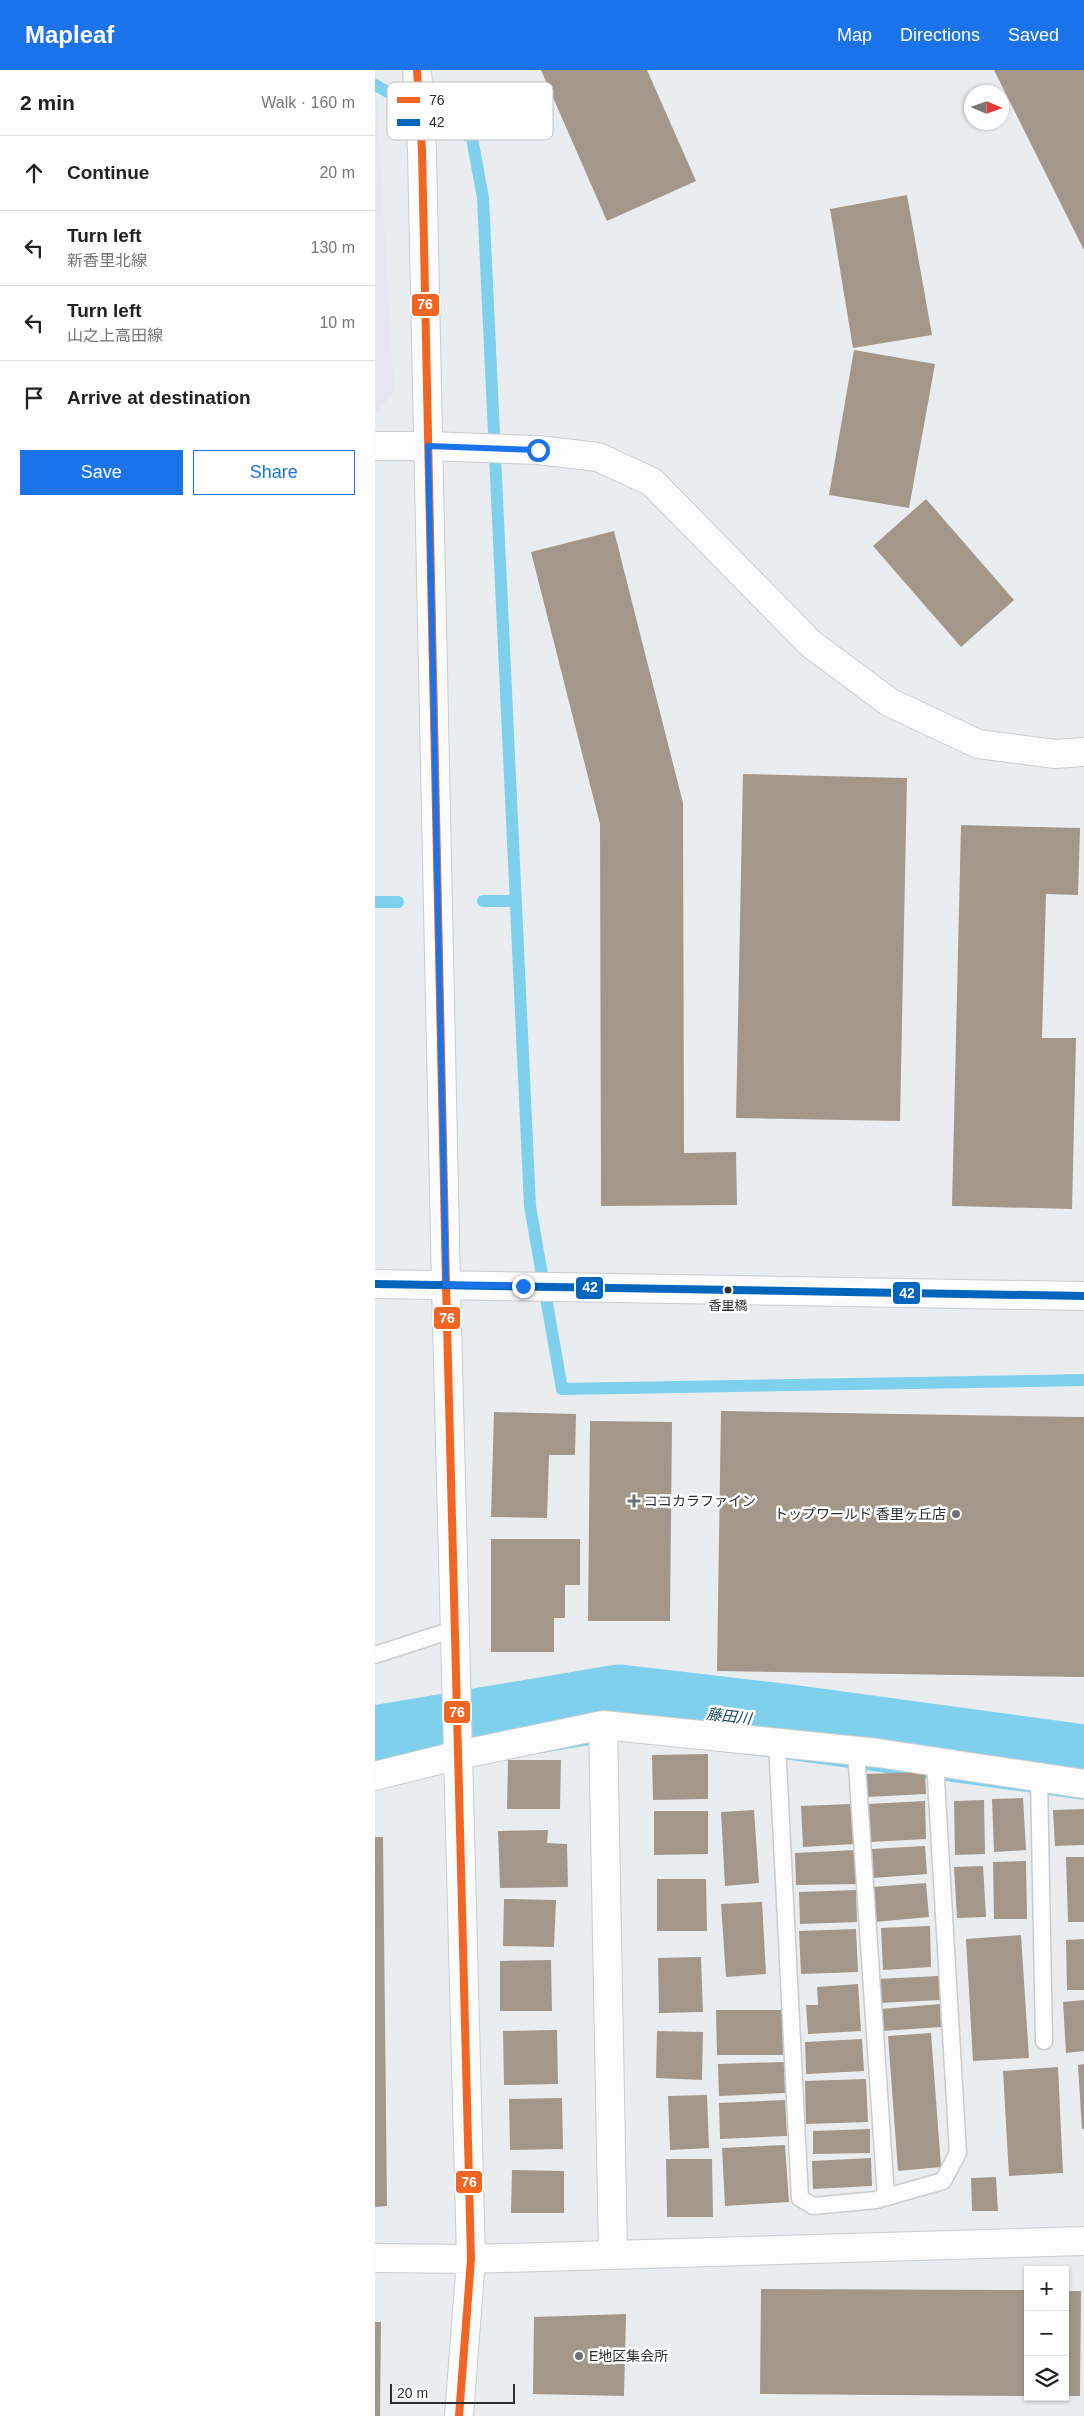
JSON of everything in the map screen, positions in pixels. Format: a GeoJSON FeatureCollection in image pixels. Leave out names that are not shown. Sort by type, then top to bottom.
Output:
{"type":"FeatureCollection","features":[{"type":"Feature","properties":{"kind":"street"},"geometry":{"type":"LineString","coordinates":[[422,140],[446,1285],[471,2259],[459,2416]]}},
{"type":"Feature","properties":{"kind":"street"},"geometry":{"type":"LineString","coordinates":[[375,446],[517,449],[598,457],[652,482],[811,644],[889,702],[978,744],[1055,754],[1084,752]]}},
{"type":"Feature","properties":{"kind":"street"},"geometry":{"type":"LineString","coordinates":[[375,1284],[1084,1296]]}},
{"type":"Feature","properties":{"kind":"street"},"geometry":{"type":"LineString","coordinates":[[603,1725],[613,2254]]}},
{"type":"Feature","properties":{"kind":"street"},"geometry":{"type":"LineString","coordinates":[[375,1776],[459,1755],[603,1725],[856,1751],[1084,1784]]}},
{"type":"Feature","properties":{"kind":"street"},"geometry":{"type":"LineString","coordinates":[[375,2258],[471,2259],[1084,2241]]}},
{"type":"Feature","properties":{"kind":"lane"},"geometry":{"type":"LineString","coordinates":[[375,1655],[455,1628]]}},
{"type":"Feature","properties":{"kind":"lane"},"geometry":{"type":"LineString","coordinates":[[777,1743],[800,2198],[813,2206],[886,2197],[943,2181],[958,2153],[935,1762]]}},
{"type":"Feature","properties":{"kind":"lane"},"geometry":{"type":"LineString","coordinates":[[856,1751],[886,2197]]}},
{"type":"Feature","properties":{"kind":"lane"},"geometry":{"type":"LineString","coordinates":[[1039,1778],[1044,2041]]}},
{"type":"Feature","properties":{"kind":"shaded area"},"geometry":{"type":"Polygon","coordinates":[[[375,70],[394,391],[375,415],[375,70]]]}},
{"type":"Feature","properties":{"kind":"building"},"geometry":{"type":"Polygon","coordinates":[[[541,70],[647,70],[696,181],[607,221],[553,97],[553,82],[546,82],[541,70]]]}},
{"type":"Feature","properties":{"kind":"building"},"geometry":{"type":"Polygon","coordinates":[[[994,70],[1084,70],[1084,250],[1009,100],[1009,85],[1002,85],[994,70]]]}},
{"type":"Feature","properties":{"kind":"building"},"geometry":{"type":"Polygon","coordinates":[[[907,195],[932,335],[853,348],[830,209],[907,195]]]}},
{"type":"Feature","properties":{"kind":"building"},"geometry":{"type":"Polygon","coordinates":[[[854,350],[935,364],[909,508],[829,495],[854,350]]]}},
{"type":"Feature","properties":{"kind":"building"},"geometry":{"type":"Polygon","coordinates":[[[926,499],[1014,600],[961,647],[873,546],[926,499]]]}},
{"type":"Feature","properties":{"kind":"building"},"geometry":{"type":"Polygon","coordinates":[[[614,531],[683,803],[684,1153],[736,1152],[737,1205],[601,1206],[600,824],[531,552],[614,531]]]}},
{"type":"Feature","properties":{"kind":"building"},"geometry":{"type":"Polygon","coordinates":[[[743,774],[907,778],[900,1121],[736,1118],[743,774]]]}},
{"type":"Feature","properties":{"kind":"building"},"geometry":{"type":"Polygon","coordinates":[[[961,825],[1080,828],[1078,895],[1046,894],[1042,1038],[1076,1038],[1072,1209],[952,1206],[961,825]]]}},
{"type":"Feature","properties":{"kind":"building"},"geometry":{"type":"Polygon","coordinates":[[[721,1411],[1084,1417],[1084,1677],[717,1671],[721,1411]]]}},
{"type":"Feature","properties":{"kind":"building"},"geometry":{"type":"Polygon","coordinates":[[[494,1412],[576,1414],[575,1455],[549,1455],[547,1518],[491,1517],[494,1412]]]}},
{"type":"Feature","properties":{"kind":"building"},"geometry":{"type":"Polygon","coordinates":[[[590,1421],[672,1422],[670,1621],[588,1621],[590,1421]]]}},
{"type":"Feature","properties":{"kind":"building"},"geometry":{"type":"Polygon","coordinates":[[[491,1539],[580,1539],[580,1585],[565,1585],[565,1618],[554,1618],[554,1652],[491,1652],[491,1539]]]}},
{"type":"Feature","properties":{"kind":"building"},"geometry":{"type":"Polygon","coordinates":[[[708,1754],[708,1799],[653,1800],[652,1755],[708,1754]]]}},
{"type":"Feature","properties":{"kind":"building"},"geometry":{"type":"Polygon","coordinates":[[[508,1760],[561,1760],[560,1809],[507,1809],[508,1760]]]}},
{"type":"Feature","properties":{"kind":"building"},"geometry":{"type":"Polygon","coordinates":[[[925,1772],[926,1794],[867,1797],[865,1774],[925,1772]]]}},
{"type":"Feature","properties":{"kind":"building"},"geometry":{"type":"Polygon","coordinates":[[[1023,1798],[1026,1850],[994,1852],[992,1799],[1023,1798]]]}},
{"type":"Feature","properties":{"kind":"building"},"geometry":{"type":"Polygon","coordinates":[[[984,1800],[985,1854],[955,1855],[954,1801],[984,1800]]]}},
{"type":"Feature","properties":{"kind":"building"},"geometry":{"type":"Polygon","coordinates":[[[925,1801],[926,1839],[869,1842],[868,1804],[925,1801]]]}},
{"type":"Feature","properties":{"kind":"building"},"geometry":{"type":"Polygon","coordinates":[[[851,1804],[854,1844],[803,1847],[801,1806],[851,1804]]]}},
{"type":"Feature","properties":{"kind":"building"},"geometry":{"type":"Polygon","coordinates":[[[1084,1809],[1084,1845],[1055,1846],[1053,1810],[1084,1809]]]}},
{"type":"Feature","properties":{"kind":"building"},"geometry":{"type":"Polygon","coordinates":[[[754,1810],[759,1883],[725,1886],[721,1812],[754,1810]]]}},
{"type":"Feature","properties":{"kind":"building"},"geometry":{"type":"Polygon","coordinates":[[[654,1811],[708,1811],[708,1854],[654,1855],[654,1811]]]}},
{"type":"Feature","properties":{"kind":"building"},"geometry":{"type":"Polygon","coordinates":[[[548,1830],[547,1843],[567,1844],[568,1887],[500,1888],[498,1831],[548,1830]]]}},
{"type":"Feature","properties":{"kind":"building"},"geometry":{"type":"Polygon","coordinates":[[[375,1837],[383,1837],[387,2206],[375,2207],[375,1837]]]}},
{"type":"Feature","properties":{"kind":"building"},"geometry":{"type":"Polygon","coordinates":[[[925,1846],[927,1874],[873,1878],[872,1849],[925,1846]]]}},
{"type":"Feature","properties":{"kind":"building"},"geometry":{"type":"Polygon","coordinates":[[[856,1850],[858,1884],[796,1885],[795,1853],[856,1850]]]}},
{"type":"Feature","properties":{"kind":"building"},"geometry":{"type":"Polygon","coordinates":[[[1066,1857],[1084,1857],[1084,1922],[1068,1922],[1066,1857]]]}},
{"type":"Feature","properties":{"kind":"building"},"geometry":{"type":"Polygon","coordinates":[[[1026,1861],[1027,1919],[994,1919],[993,1862],[1026,1861]]]}},
{"type":"Feature","properties":{"kind":"building"},"geometry":{"type":"Polygon","coordinates":[[[983,1866],[986,1917],[957,1918],[954,1867],[983,1866]]]}},
{"type":"Feature","properties":{"kind":"building"},"geometry":{"type":"Polygon","coordinates":[[[657,1879],[706,1879],[707,1931],[657,1931],[657,1879]]]}},
{"type":"Feature","properties":{"kind":"building"},"geometry":{"type":"Polygon","coordinates":[[[926,1883],[929,1917],[874,1922],[872,1887],[926,1883]]]}},
{"type":"Feature","properties":{"kind":"building"},"geometry":{"type":"Polygon","coordinates":[[[856,1890],[857,1922],[800,1924],[799,1892],[856,1890]]]}},
{"type":"Feature","properties":{"kind":"building"},"geometry":{"type":"Polygon","coordinates":[[[504,1899],[556,1900],[554,1947],[503,1946],[504,1899]]]}},
{"type":"Feature","properties":{"kind":"building"},"geometry":{"type":"Polygon","coordinates":[[[762,1902],[766,1974],[726,1977],[721,1904],[762,1902]]]}},
{"type":"Feature","properties":{"kind":"building"},"geometry":{"type":"Polygon","coordinates":[[[930,1926],[931,1967],[883,1970],[881,1928],[930,1926]]]}},
{"type":"Feature","properties":{"kind":"building"},"geometry":{"type":"Polygon","coordinates":[[[856,1929],[858,1972],[801,1974],[799,1931],[856,1929]]]}},
{"type":"Feature","properties":{"kind":"building"},"geometry":{"type":"Polygon","coordinates":[[[1021,1935],[1029,2058],[973,2061],[966,1939],[1021,1935]]]}},
{"type":"Feature","properties":{"kind":"building"},"geometry":{"type":"Polygon","coordinates":[[[1084,1939],[1084,1990],[1067,1990],[1066,1940],[1084,1939]]]}},
{"type":"Feature","properties":{"kind":"building"},"geometry":{"type":"Polygon","coordinates":[[[701,1957],[703,2012],[659,2013],[658,1958],[701,1957]]]}},
{"type":"Feature","properties":{"kind":"building"},"geometry":{"type":"Polygon","coordinates":[[[551,1960],[552,2011],[500,2011],[500,1961],[551,1960]]]}},
{"type":"Feature","properties":{"kind":"building"},"geometry":{"type":"Polygon","coordinates":[[[939,1976],[940,2000],[878,2003],[877,1979],[939,1976]]]}},
{"type":"Feature","properties":{"kind":"building"},"geometry":{"type":"Polygon","coordinates":[[[858,1984],[861,2031],[808,2034],[806,2005],[818,2005],[817,1987],[858,1984]]]}},
{"type":"Feature","properties":{"kind":"building"},"geometry":{"type":"Polygon","coordinates":[[[1084,2000],[1084,2051],[1066,2053],[1063,2002],[1084,2000]]]}},
{"type":"Feature","properties":{"kind":"building"},"geometry":{"type":"Polygon","coordinates":[[[940,2004],[941,2027],[883,2031],[881,2009],[940,2004]]]}},
{"type":"Feature","properties":{"kind":"building"},"geometry":{"type":"Polygon","coordinates":[[[716,2010],[782,2010],[783,2055],[717,2055],[716,2010]]]}},
{"type":"Feature","properties":{"kind":"building"},"geometry":{"type":"Polygon","coordinates":[[[557,2030],[558,2084],[504,2085],[503,2031],[557,2030]]]}},
{"type":"Feature","properties":{"kind":"building"},"geometry":{"type":"Polygon","coordinates":[[[657,2031],[703,2032],[702,2080],[656,2078],[657,2031]]]}},
{"type":"Feature","properties":{"kind":"building"},"geometry":{"type":"Polygon","coordinates":[[[931,2033],[941,2167],[898,2171],[888,2036],[931,2033]]]}},
{"type":"Feature","properties":{"kind":"building"},"geometry":{"type":"Polygon","coordinates":[[[862,2039],[864,2071],[806,2074],[805,2042],[862,2039]]]}},
{"type":"Feature","properties":{"kind":"building"},"geometry":{"type":"Polygon","coordinates":[[[784,2062],[785,2093],[719,2096],[718,2064],[784,2062]]]}},
{"type":"Feature","properties":{"kind":"building"},"geometry":{"type":"Polygon","coordinates":[[[1084,2064],[1084,2129],[1082,2129],[1078,2065],[1084,2064]]]}},
{"type":"Feature","properties":{"kind":"building"},"geometry":{"type":"Polygon","coordinates":[[[1058,2067],[1063,2173],[1009,2176],[1003,2071],[1058,2067]]]}},
{"type":"Feature","properties":{"kind":"building"},"geometry":{"type":"Polygon","coordinates":[[[866,2079],[868,2122],[806,2124],[805,2081],[866,2079]]]}},
{"type":"Feature","properties":{"kind":"building"},"geometry":{"type":"Polygon","coordinates":[[[707,2095],[709,2148],[670,2150],[668,2096],[707,2095]]]}},
{"type":"Feature","properties":{"kind":"building"},"geometry":{"type":"Polygon","coordinates":[[[562,2098],[563,2149],[510,2150],[509,2099],[562,2098]]]}},
{"type":"Feature","properties":{"kind":"building"},"geometry":{"type":"Polygon","coordinates":[[[785,2100],[787,2136],[720,2139],[719,2103],[785,2100]]]}},
{"type":"Feature","properties":{"kind":"building"},"geometry":{"type":"Polygon","coordinates":[[[870,2129],[870,2153],[813,2154],[813,2131],[870,2129]]]}},
{"type":"Feature","properties":{"kind":"building"},"geometry":{"type":"Polygon","coordinates":[[[785,2145],[789,2202],[725,2206],[722,2148],[785,2145]]]}},
{"type":"Feature","properties":{"kind":"building"},"geometry":{"type":"Polygon","coordinates":[[[871,2158],[872,2186],[813,2189],[812,2161],[871,2158]]]}},
{"type":"Feature","properties":{"kind":"building"},"geometry":{"type":"Polygon","coordinates":[[[666,2159],[712,2159],[713,2217],[667,2217],[666,2159]]]}},
{"type":"Feature","properties":{"kind":"building"},"geometry":{"type":"Polygon","coordinates":[[[512,2170],[564,2171],[564,2213],[511,2213],[512,2170]]]}},
{"type":"Feature","properties":{"kind":"building"},"geometry":{"type":"Polygon","coordinates":[[[996,2177],[998,2211],[972,2211],[971,2178],[996,2177]]]}},
{"type":"Feature","properties":{"kind":"building"},"geometry":{"type":"Polygon","coordinates":[[[761,2289],[1024,2290],[1024,2396],[760,2394],[761,2289]]]}},
{"type":"Feature","properties":{"kind":"building"},"geometry":{"type":"Polygon","coordinates":[[[1069,2291],[1081,2291],[1080,2396],[1069,2396],[1069,2291]]]}},
{"type":"Feature","properties":{"kind":"building","name":"E地区集会所"},"geometry":{"type":"Polygon","coordinates":[[[626,2314],[624,2396],[533,2394],[534,2317],[626,2314]]]}},
{"type":"Feature","properties":{"kind":"building"},"geometry":{"type":"Polygon","coordinates":[[[375,2322],[381,2322],[380,2416],[375,2416],[375,2322]]]}},
{"type":"Feature","properties":{"kind":"waterway"},"geometry":{"type":"LineString","coordinates":[[375,85],[387,92]]}},
{"type":"Feature","properties":{"kind":"waterway"},"geometry":{"type":"LineString","coordinates":[[472,140],[483,198],[530,1206],[562,1389],[1084,1380]]}},
{"type":"Feature","properties":{"kind":"waterway"},"geometry":{"type":"LineString","coordinates":[[483,901],[516,901]]}},
{"type":"Feature","properties":{"kind":"waterway"},"geometry":{"type":"LineString","coordinates":[[375,902],[398,902]]}},
{"type":"Feature","properties":{"kind":"waterway","name":"藤田川"},"geometry":{"type":"LineString","coordinates":[[375,1743],[619,1702],[782,1721],[1084,1762]]}},
{"type":"Feature","properties":{"kind":"transit line","name":"76"},"geometry":{"type":"LineString","coordinates":[[417,70],[418,82]]}},
{"type":"Feature","properties":{"kind":"transit line","name":"76"},"geometry":{"type":"LineString","coordinates":[[421,140],[446,1285],[471,2259],[459,2416]]}},
{"type":"Feature","properties":{"kind":"transit line","name":"42"},"geometry":{"type":"LineString","coordinates":[[375,1284],[1084,1296]]}},
{"type":"Feature","properties":{"kind":"place","name":"香里橋"},"geometry":{"type":"Point","coordinates":[728,1290]}},
{"type":"Feature","properties":{"kind":"place","name":"ココカラファイン"},"geometry":{"type":"Point","coordinates":[634,1501]}},
{"type":"Feature","properties":{"kind":"place","name":"トップワールド 香里ヶ丘店"},"geometry":{"type":"Point","coordinates":[956,1514]}},
{"type":"Feature","properties":{"kind":"place","name":"E地区集会所"},"geometry":{"type":"Point","coordinates":[579,2356]}},
{"type":"Feature","properties":{"kind":"route"},"geometry":{"type":"LineString","coordinates":[[523,1286],[446,1285],[428,446],[538,450]]}}]}
